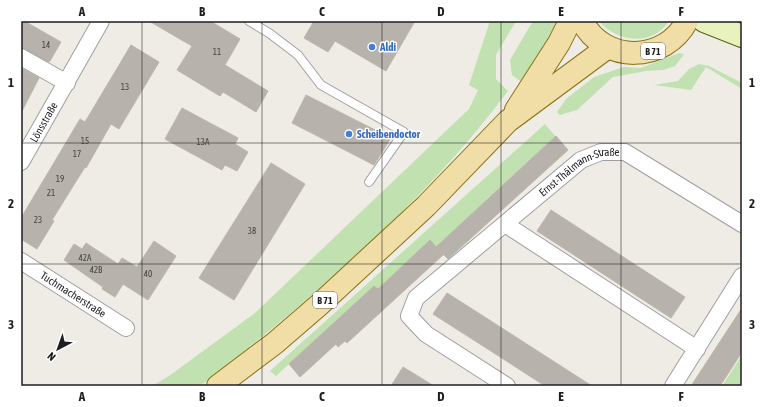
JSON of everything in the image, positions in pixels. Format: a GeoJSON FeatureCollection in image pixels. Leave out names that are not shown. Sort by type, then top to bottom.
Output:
{"type":"FeatureCollection","features":[{"type":"Feature","properties":{"kind":"main road","name":"B 71"},"geometry":{"type":"LineString","coordinates":[[508,121],[559,43],[570,21]]}},
{"type":"Feature","properties":{"kind":"main road","name":"B 71"},"geometry":{"type":"LineString","coordinates":[[582,21],[594,37],[608,47],[624,53],[650,52],[672,40],[687,21]]}},
{"type":"Feature","properties":{"kind":"main road"},"geometry":{"type":"LineString","coordinates":[[704,21],[742,36]]}},
{"type":"Feature","properties":{"kind":"main road","name":"B 71"},"geometry":{"type":"LineString","coordinates":[[218,386],[275,343],[319,305],[426,206],[508,121],[608,47]]}},
{"type":"Feature","properties":{"kind":"street","name":"Lönsstraße"},"geometry":{"type":"LineString","coordinates":[[21,162],[102,21]]}},
{"type":"Feature","properties":{"kind":"street"},"geometry":{"type":"LineString","coordinates":[[21,57],[67,83]]}},
{"type":"Feature","properties":{"kind":"street","name":"Ernst-Thälmann-Straße"},"geometry":{"type":"LineString","coordinates":[[507,386],[426,334],[410,316],[416,298],[581,160],[601,152],[625,152],[742,224]]}},
{"type":"Feature","properties":{"kind":"street"},"geometry":{"type":"LineString","coordinates":[[505,224],[697,349]]}},
{"type":"Feature","properties":{"kind":"street","name":"Tuchmacherstraße"},"geometry":{"type":"LineString","coordinates":[[21,261],[126,328]]}},
{"type":"Feature","properties":{"kind":"street"},"geometry":{"type":"LineString","coordinates":[[673,386],[742,276]]}},
{"type":"Feature","properties":{"kind":"lane"},"geometry":{"type":"LineString","coordinates":[[249,21],[269,33],[298,55],[313,76],[321,84],[404,132],[369,182]]}},
{"type":"Feature","properties":{"kind":"green space"},"geometry":{"type":"Polygon","coordinates":[[[490,21],[516,21],[496,55],[496,79],[508,91],[451,160],[356,256],[288,316],[218,374],[193,387],[152,386],[169,376],[255,313],[469,109],[478,90],[469,85],[490,21]]]}},
{"type":"Feature","properties":{"kind":"green space"},"geometry":{"type":"Polygon","coordinates":[[[533,21],[563,21],[544,51],[520,81],[512,75],[510,60],[533,21]]]}},
{"type":"Feature","properties":{"kind":"green space"},"geometry":{"type":"Polygon","coordinates":[[[599,21],[669,21],[662,29],[653,35],[634,39],[615,34],[599,21]]]}},
{"type":"Feature","properties":{"kind":"green space"},"geometry":{"type":"Polygon","coordinates":[[[679,53],[684,54],[675,66],[663,70],[646,71],[613,77],[577,110],[560,115],[557,112],[566,99],[594,77],[624,67],[641,68],[679,53]]]}},
{"type":"Feature","properties":{"kind":"green space"},"geometry":{"type":"Polygon","coordinates":[[[699,64],[709,66],[742,83],[742,89],[706,67],[691,90],[654,85],[678,81],[689,69],[699,64]]]}},
{"type":"Feature","properties":{"kind":"green space"},"geometry":{"type":"Polygon","coordinates":[[[545,124],[556,137],[436,247],[430,241],[378,289],[374,286],[276,376],[270,371],[545,124]]]}},
{"type":"Feature","properties":{"kind":"green space"},"geometry":{"type":"Polygon","coordinates":[[[742,355],[742,386],[722,386],[742,355]]]}},
{"type":"Feature","properties":{"kind":"building"},"geometry":{"type":"Polygon","coordinates":[[[21,21],[24,21],[61,42],[50,61],[48,62],[21,48],[21,21]]]}},
{"type":"Feature","properties":{"kind":"building"},"geometry":{"type":"Polygon","coordinates":[[[149,21],[210,21],[240,39],[225,65],[268,91],[256,112],[223,92],[220,96],[177,70],[192,46],[149,21]]]}},
{"type":"Feature","properties":{"kind":"building","name":"Aldi"},"geometry":{"type":"Polygon","coordinates":[[[314,21],[415,21],[386,71],[335,41],[328,52],[304,38],[314,21]]]}},
{"type":"Feature","properties":{"kind":"building"},"geometry":{"type":"Polygon","coordinates":[[[131,45],[159,62],[119,129],[111,124],[86,168],[85,167],[52,220],[54,221],[37,249],[21,239],[21,218],[80,119],[85,122],[131,45]]]}},
{"type":"Feature","properties":{"kind":"building"},"geometry":{"type":"Polygon","coordinates":[[[21,68],[39,78],[21,113],[21,68]]]}},
{"type":"Feature","properties":{"kind":"building"},"geometry":{"type":"Polygon","coordinates":[[[306,95],[391,138],[374,165],[292,123],[306,95]]]}},
{"type":"Feature","properties":{"kind":"building"},"geometry":{"type":"Polygon","coordinates":[[[182,108],[238,138],[235,144],[248,152],[237,171],[225,165],[222,170],[165,139],[182,108]]]}},
{"type":"Feature","properties":{"kind":"building"},"geometry":{"type":"Polygon","coordinates":[[[556,136],[568,150],[448,259],[436,247],[556,136]]]}},
{"type":"Feature","properties":{"kind":"building"},"geometry":{"type":"Polygon","coordinates":[[[271,163],[305,184],[234,300],[199,278],[271,163]]]}},
{"type":"Feature","properties":{"kind":"building"},"geometry":{"type":"Polygon","coordinates":[[[551,210],[685,297],[671,318],[537,231],[551,210]]]}},
{"type":"Feature","properties":{"kind":"building"},"geometry":{"type":"Polygon","coordinates":[[[430,240],[443,255],[347,343],[345,341],[338,347],[336,344],[300,377],[289,364],[374,286],[378,289],[430,240]]]}},
{"type":"Feature","properties":{"kind":"building"},"geometry":{"type":"Polygon","coordinates":[[[154,241],[176,256],[148,300],[123,284],[115,297],[64,260],[74,244],[82,249],[86,243],[118,264],[122,258],[137,267],[154,241]]]}},
{"type":"Feature","properties":{"kind":"building"},"geometry":{"type":"Polygon","coordinates":[[[447,293],[592,386],[545,386],[433,314],[447,293]]]}},
{"type":"Feature","properties":{"kind":"building"},"geometry":{"type":"Polygon","coordinates":[[[742,308],[742,352],[720,386],[691,386],[742,308]]]}},
{"type":"Feature","properties":{"kind":"building"},"geometry":{"type":"Polygon","coordinates":[[[403,367],[434,386],[391,386],[403,367]]]}},
{"type":"Feature","properties":{"kind":"place","name":"Aldi"},"geometry":{"type":"Point","coordinates":[372,47]}},
{"type":"Feature","properties":{"kind":"place","name":"Scheibendoctor"},"geometry":{"type":"Point","coordinates":[349,134]}}]}
